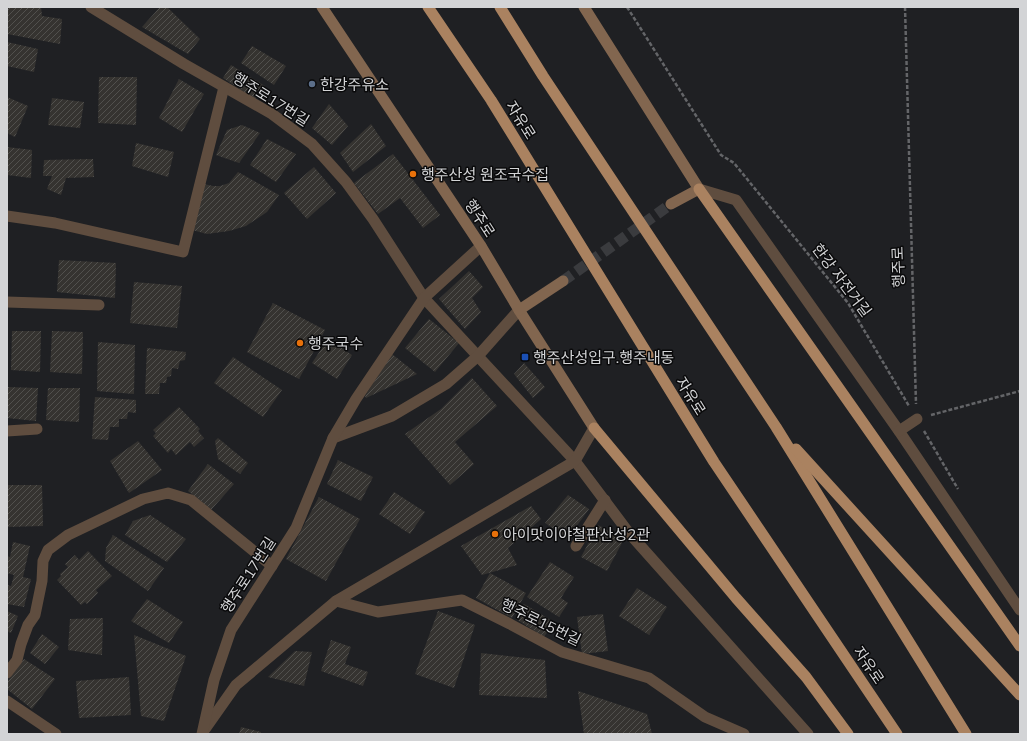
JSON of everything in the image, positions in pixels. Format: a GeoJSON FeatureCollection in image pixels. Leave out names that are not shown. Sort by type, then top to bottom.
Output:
{"type":"FeatureCollection","features":[{"type":"Feature","properties":{"kind":"highway","name":"자유로"},"geometry":{"type":"LineString","coordinates":[[428,7],[491,100],[714,462],[897,734]]}},
{"type":"Feature","properties":{"kind":"highway"},"geometry":{"type":"LineString","coordinates":[[500,7],[547,82],[776,428],[966,734]]}},
{"type":"Feature","properties":{"kind":"highway"},"geometry":{"type":"LineString","coordinates":[[699,188],[1020,646]]}},
{"type":"Feature","properties":{"kind":"highway"},"geometry":{"type":"LineString","coordinates":[[594,428],[736,598],[806,677],[848,734]]}},
{"type":"Feature","properties":{"kind":"highway"},"geometry":{"type":"LineString","coordinates":[[776,428],[1019,693]]}},
{"type":"Feature","properties":{"kind":"main road","name":"행주로"},"geometry":{"type":"LineString","coordinates":[[322,7],[481,246],[519,310],[594,428]]}},
{"type":"Feature","properties":{"kind":"main road"},"geometry":{"type":"LineString","coordinates":[[584,7],[699,188],[671,204]]}},
{"type":"Feature","properties":{"kind":"main road"},"geometry":{"type":"LineString","coordinates":[[519,310],[563,281]]}},
{"type":"Feature","properties":{"kind":"street","name":"행주로17번길"},"geometry":{"type":"LineString","coordinates":[[91,7],[272,114],[312,144],[346,182],[373,219],[424,298],[478,356]]}},
{"type":"Feature","properties":{"kind":"street"},"geometry":{"type":"LineString","coordinates":[[7,216],[55,223],[183,252],[224,87]]}},
{"type":"Feature","properties":{"kind":"street"},"geometry":{"type":"LineString","coordinates":[[699,188],[736,200],[899,431],[1020,610]]}},
{"type":"Feature","properties":{"kind":"street"},"geometry":{"type":"LineString","coordinates":[[424,298],[481,246]]}},
{"type":"Feature","properties":{"kind":"street","name":"행주로17번길"},"geometry":{"type":"LineString","coordinates":[[201,734],[214,680],[231,630],[296,528],[333,438],[356,399],[424,298]]}},
{"type":"Feature","properties":{"kind":"street"},"geometry":{"type":"LineString","coordinates":[[7,302],[99,305]]}},
{"type":"Feature","properties":{"kind":"street"},"geometry":{"type":"LineString","coordinates":[[333,438],[392,416],[446,384],[478,356],[519,310]]}},
{"type":"Feature","properties":{"kind":"street"},"geometry":{"type":"LineString","coordinates":[[478,356],[575,461],[629,533],[808,734]]}},
{"type":"Feature","properties":{"kind":"street"},"geometry":{"type":"LineString","coordinates":[[899,431],[917,419]]}},
{"type":"Feature","properties":{"kind":"street"},"geometry":{"type":"LineString","coordinates":[[201,734],[236,685],[336,601],[575,461],[594,428]]}},
{"type":"Feature","properties":{"kind":"street"},"geometry":{"type":"LineString","coordinates":[[7,431],[37,429]]}},
{"type":"Feature","properties":{"kind":"street"},"geometry":{"type":"LineString","coordinates":[[7,673],[17,660],[28,625],[35,615],[37,596],[42,580],[43,561],[48,550],[68,535],[143,499],[168,493],[191,500],[272,566]]}},
{"type":"Feature","properties":{"kind":"street"},"geometry":{"type":"LineString","coordinates":[[576,546],[605,500]]}},
{"type":"Feature","properties":{"kind":"street","name":"행주로15번길"},"geometry":{"type":"LineString","coordinates":[[336,601],[378,612],[462,600],[562,652],[649,678],[705,717],[744,734]]}},
{"type":"Feature","properties":{"kind":"street"},"geometry":{"type":"LineString","coordinates":[[7,701],[56,734]]}},
{"type":"Feature","properties":{"kind":"path","name":"한강 자전거길"},"geometry":{"type":"LineString","coordinates":[[627,7],[721,155],[734,162],[848,303],[960,493]]}},
{"type":"Feature","properties":{"kind":"path","name":"행주로"},"geometry":{"type":"LineString","coordinates":[[905,7],[917,419]]}},
{"type":"Feature","properties":{"kind":"path"},"geometry":{"type":"LineString","coordinates":[[917,419],[1020,392]]}},
{"type":"Feature","properties":{"kind":"building"},"geometry":{"type":"Polygon","coordinates":[[[7,7],[41,7],[42,16],[62,19],[60,44],[7,34],[7,7]]]}},
{"type":"Feature","properties":{"kind":"building"},"geometry":{"type":"Polygon","coordinates":[[[160,7],[167,7],[200,39],[188,54],[142,27],[160,7]]]}},
{"type":"Feature","properties":{"kind":"building"},"geometry":{"type":"Polygon","coordinates":[[[7,42],[38,49],[34,72],[7,66],[7,42]]]}},
{"type":"Feature","properties":{"kind":"building"},"geometry":{"type":"Polygon","coordinates":[[[252,46],[286,66],[274,85],[241,63],[252,46]]]}},
{"type":"Feature","properties":{"kind":"building"},"geometry":{"type":"Polygon","coordinates":[[[231,65],[265,86],[255,99],[223,78],[231,65]]]}},
{"type":"Feature","properties":{"kind":"building"},"geometry":{"type":"Polygon","coordinates":[[[99,77],[137,77],[136,125],[98,123],[99,77]]]}},
{"type":"Feature","properties":{"kind":"building"},"geometry":{"type":"Polygon","coordinates":[[[179,79],[204,94],[182,132],[159,118],[179,79]]]}},
{"type":"Feature","properties":{"kind":"building"},"geometry":{"type":"Polygon","coordinates":[[[7,97],[28,106],[15,137],[7,133],[7,97]]]}},
{"type":"Feature","properties":{"kind":"building"},"geometry":{"type":"Polygon","coordinates":[[[52,98],[84,102],[80,128],[48,125],[52,98]]]}},
{"type":"Feature","properties":{"kind":"building"},"geometry":{"type":"Polygon","coordinates":[[[329,104],[348,126],[332,145],[312,128],[329,104]]]}},
{"type":"Feature","properties":{"kind":"building"},"geometry":{"type":"Polygon","coordinates":[[[371,124],[386,146],[353,172],[340,153],[371,124]]]}},
{"type":"Feature","properties":{"kind":"building"},"geometry":{"type":"Polygon","coordinates":[[[242,125],[260,133],[239,163],[216,155],[227,130],[242,125]]]}},
{"type":"Feature","properties":{"kind":"building"},"geometry":{"type":"Polygon","coordinates":[[[267,139],[296,154],[276,182],[250,165],[267,139]]]}},
{"type":"Feature","properties":{"kind":"building"},"geometry":{"type":"Polygon","coordinates":[[[136,143],[174,152],[168,177],[132,166],[136,143]]]}},
{"type":"Feature","properties":{"kind":"building"},"geometry":{"type":"Polygon","coordinates":[[[7,147],[32,150],[31,178],[7,175],[7,147]]]}},
{"type":"Feature","properties":{"kind":"building"},"geometry":{"type":"Polygon","coordinates":[[[393,154],[440,215],[423,228],[400,198],[378,214],[354,183],[393,154]]]}},
{"type":"Feature","properties":{"kind":"building"},"geometry":{"type":"Polygon","coordinates":[[[93,159],[94,177],[66,178],[61,195],[47,189],[52,176],[43,176],[44,160],[93,159]]]}},
{"type":"Feature","properties":{"kind":"building"},"geometry":{"type":"Polygon","coordinates":[[[314,167],[336,193],[307,219],[284,193],[314,167]]]}},
{"type":"Feature","properties":{"kind":"building"},"geometry":{"type":"Polygon","coordinates":[[[238,172],[279,195],[267,212],[246,226],[229,231],[207,234],[192,230],[204,184],[220,186],[229,183],[238,172]]]}},
{"type":"Feature","properties":{"kind":"building"},"geometry":{"type":"Polygon","coordinates":[[[59,260],[116,263],[115,298],[57,292],[59,260]]]}},
{"type":"Feature","properties":{"kind":"building"},"geometry":{"type":"Polygon","coordinates":[[[469,271],[483,287],[472,298],[481,312],[465,329],[439,299],[469,271]]]}},
{"type":"Feature","properties":{"kind":"building"},"geometry":{"type":"Polygon","coordinates":[[[134,282],[182,286],[177,328],[130,323],[134,282]]]}},
{"type":"Feature","properties":{"kind":"building"},"geometry":{"type":"Polygon","coordinates":[[[273,303],[325,330],[299,379],[247,352],[273,303]]]}},
{"type":"Feature","properties":{"kind":"building"},"geometry":{"type":"Polygon","coordinates":[[[429,319],[459,343],[435,372],[405,348],[429,319]]]}},
{"type":"Feature","properties":{"kind":"building"},"geometry":{"type":"Polygon","coordinates":[[[12,331],[41,331],[40,372],[11,370],[12,331]]]}},
{"type":"Feature","properties":{"kind":"building"},"geometry":{"type":"Polygon","coordinates":[[[52,331],[83,332],[82,374],[50,372],[52,331]]]}},
{"type":"Feature","properties":{"kind":"building"},"geometry":{"type":"Polygon","coordinates":[[[328,339],[352,355],[337,379],[312,363],[328,339]]]}},
{"type":"Feature","properties":{"kind":"building"},"geometry":{"type":"Polygon","coordinates":[[[98,342],[135,345],[134,394],[97,391],[98,342]]]}},
{"type":"Feature","properties":{"kind":"building"},"geometry":{"type":"Polygon","coordinates":[[[147,348],[186,352],[185,360],[180,361],[178,369],[172,368],[171,376],[167,377],[166,383],[160,383],[159,394],[145,394],[147,348]]]}},
{"type":"Feature","properties":{"kind":"building"},"geometry":{"type":"Polygon","coordinates":[[[392,354],[417,374],[366,398],[365,396],[392,354]]]}},
{"type":"Feature","properties":{"kind":"building"},"geometry":{"type":"Polygon","coordinates":[[[233,357],[282,390],[263,417],[214,383],[233,357]]]}},
{"type":"Feature","properties":{"kind":"building"},"geometry":{"type":"Polygon","coordinates":[[[524,363],[545,387],[533,398],[514,374],[524,363]]]}},
{"type":"Feature","properties":{"kind":"building"},"geometry":{"type":"Polygon","coordinates":[[[472,378],[497,406],[455,442],[474,464],[450,485],[405,434],[441,409],[472,378]]]}},
{"type":"Feature","properties":{"kind":"building"},"geometry":{"type":"Polygon","coordinates":[[[7,387],[38,388],[36,421],[7,418],[7,387]]]}},
{"type":"Feature","properties":{"kind":"building"},"geometry":{"type":"Polygon","coordinates":[[[48,388],[80,388],[79,422],[46,420],[48,388]]]}},
{"type":"Feature","properties":{"kind":"building"},"geometry":{"type":"Polygon","coordinates":[[[95,397],[136,400],[136,413],[128,412],[127,419],[119,419],[119,427],[110,427],[108,440],[92,439],[95,397]]]}},
{"type":"Feature","properties":{"kind":"building"},"geometry":{"type":"Polygon","coordinates":[[[179,407],[200,429],[198,431],[204,438],[194,447],[190,442],[176,455],[171,449],[168,453],[153,436],[156,433],[153,430],[179,407]]]}},
{"type":"Feature","properties":{"kind":"building"},"geometry":{"type":"Polygon","coordinates":[[[218,438],[248,463],[240,474],[218,459],[215,441],[218,438]]]}},
{"type":"Feature","properties":{"kind":"building"},"geometry":{"type":"Polygon","coordinates":[[[138,441],[162,470],[129,493],[110,461],[138,441]]]}},
{"type":"Feature","properties":{"kind":"building"},"geometry":{"type":"Polygon","coordinates":[[[338,460],[373,477],[361,501],[327,484],[338,460]]]}},
{"type":"Feature","properties":{"kind":"building"},"geometry":{"type":"Polygon","coordinates":[[[208,464],[234,484],[211,510],[188,491],[208,464]]]}},
{"type":"Feature","properties":{"kind":"building"},"geometry":{"type":"Polygon","coordinates":[[[7,485],[42,485],[43,526],[7,527],[7,485]]]}},
{"type":"Feature","properties":{"kind":"building"},"geometry":{"type":"Polygon","coordinates":[[[394,492],[425,512],[410,534],[379,514],[394,492]]]}},
{"type":"Feature","properties":{"kind":"building"},"geometry":{"type":"Polygon","coordinates":[[[568,495],[589,509],[568,538],[545,523],[568,495]]]}},
{"type":"Feature","properties":{"kind":"building"},"geometry":{"type":"Polygon","coordinates":[[[319,497],[360,519],[326,581],[286,559],[319,497]]]}},
{"type":"Feature","properties":{"kind":"building"},"geometry":{"type":"Polygon","coordinates":[[[531,506],[541,519],[508,548],[517,565],[482,575],[461,546],[531,506]]]}},
{"type":"Feature","properties":{"kind":"building"},"geometry":{"type":"Polygon","coordinates":[[[150,515],[186,539],[167,562],[125,535],[133,521],[150,515]]]}},
{"type":"Feature","properties":{"kind":"building"},"geometry":{"type":"Polygon","coordinates":[[[598,525],[624,539],[607,571],[581,557],[598,525]]]}},
{"type":"Feature","properties":{"kind":"building"},"geometry":{"type":"Polygon","coordinates":[[[113,535],[164,568],[148,591],[105,561],[106,548],[113,535]]]}},
{"type":"Feature","properties":{"kind":"building"},"geometry":{"type":"Polygon","coordinates":[[[13,542],[30,546],[23,577],[31,579],[24,607],[7,604],[7,585],[11,586],[14,575],[7,573],[7,556],[10,557],[13,542]]]}},
{"type":"Feature","properties":{"kind":"building"},"geometry":{"type":"Polygon","coordinates":[[[88,551],[112,576],[96,590],[98,593],[87,604],[85,602],[81,605],[57,580],[61,576],[60,574],[68,567],[65,564],[75,555],[79,560],[88,551]]]}},
{"type":"Feature","properties":{"kind":"building"},"geometry":{"type":"Polygon","coordinates":[[[550,562],[574,577],[561,598],[568,603],[559,617],[527,597],[550,562]]]}},
{"type":"Feature","properties":{"kind":"building"},"geometry":{"type":"Polygon","coordinates":[[[490,573],[526,593],[512,618],[476,598],[490,573]]]}},
{"type":"Feature","properties":{"kind":"building"},"geometry":{"type":"Polygon","coordinates":[[[637,588],[667,607],[649,635],[619,616],[637,588]]]}},
{"type":"Feature","properties":{"kind":"building"},"geometry":{"type":"Polygon","coordinates":[[[147,599],[183,622],[169,643],[131,621],[147,599]]]}},
{"type":"Feature","properties":{"kind":"building"},"geometry":{"type":"Polygon","coordinates":[[[524,604],[554,622],[544,637],[516,619],[524,604]]]}},
{"type":"Feature","properties":{"kind":"building"},"geometry":{"type":"Polygon","coordinates":[[[7,611],[18,616],[11,633],[7,631],[7,611]]]}},
{"type":"Feature","properties":{"kind":"building"},"geometry":{"type":"Polygon","coordinates":[[[438,611],[475,625],[454,688],[415,674],[438,611]]]}},
{"type":"Feature","properties":{"kind":"building"},"geometry":{"type":"Polygon","coordinates":[[[603,614],[608,651],[582,654],[577,617],[603,614]]]}},
{"type":"Feature","properties":{"kind":"building"},"geometry":{"type":"Polygon","coordinates":[[[103,618],[102,655],[68,650],[70,619],[103,618]]]}},
{"type":"Feature","properties":{"kind":"building"},"geometry":{"type":"Polygon","coordinates":[[[42,634],[59,647],[45,664],[30,653],[42,634]]]}},
{"type":"Feature","properties":{"kind":"building"},"geometry":{"type":"Polygon","coordinates":[[[134,635],[186,656],[164,721],[141,716],[134,635]]]}},
{"type":"Feature","properties":{"kind":"building"},"geometry":{"type":"Polygon","coordinates":[[[331,640],[351,647],[345,664],[368,672],[363,686],[321,671],[331,640]]]}},
{"type":"Feature","properties":{"kind":"building"},"geometry":{"type":"Polygon","coordinates":[[[295,651],[312,652],[304,686],[268,677],[295,651]]]}},
{"type":"Feature","properties":{"kind":"building"},"geometry":{"type":"Polygon","coordinates":[[[481,653],[545,660],[547,698],[479,695],[481,653]]]}},
{"type":"Feature","properties":{"kind":"building"},"geometry":{"type":"Polygon","coordinates":[[[24,659],[55,679],[32,709],[7,689],[7,682],[24,659]]]}},
{"type":"Feature","properties":{"kind":"building"},"geometry":{"type":"Polygon","coordinates":[[[129,677],[131,715],[79,718],[76,681],[129,677]]]}},
{"type":"Feature","properties":{"kind":"building"},"geometry":{"type":"Polygon","coordinates":[[[578,691],[647,714],[652,734],[584,734],[578,691]]]}},
{"type":"Feature","properties":{"kind":"building"},"geometry":{"type":"Polygon","coordinates":[[[241,727],[261,732],[261,734],[239,734],[241,727]]]}},
{"type":"Feature","properties":{"kind":"tunnel"},"geometry":{"type":"LineString","coordinates":[[563,281],[671,204]]}},
{"type":"Feature","properties":{"kind":"place","name":"한강주유소"},"geometry":{"type":"Point","coordinates":[312,84]}},
{"type":"Feature","properties":{"kind":"place","name":"행주산성 원조국수집"},"geometry":{"type":"Point","coordinates":[413,174]}},
{"type":"Feature","properties":{"kind":"place","name":"행주국수"},"geometry":{"type":"Point","coordinates":[300,343]}},
{"type":"Feature","properties":{"kind":"place","name":"행주산성입구.행주내동"},"geometry":{"type":"Point","coordinates":[525,357]}},
{"type":"Feature","properties":{"kind":"place","name":"아이맛이야철판산성2관"},"geometry":{"type":"Point","coordinates":[495,534]}}]}
